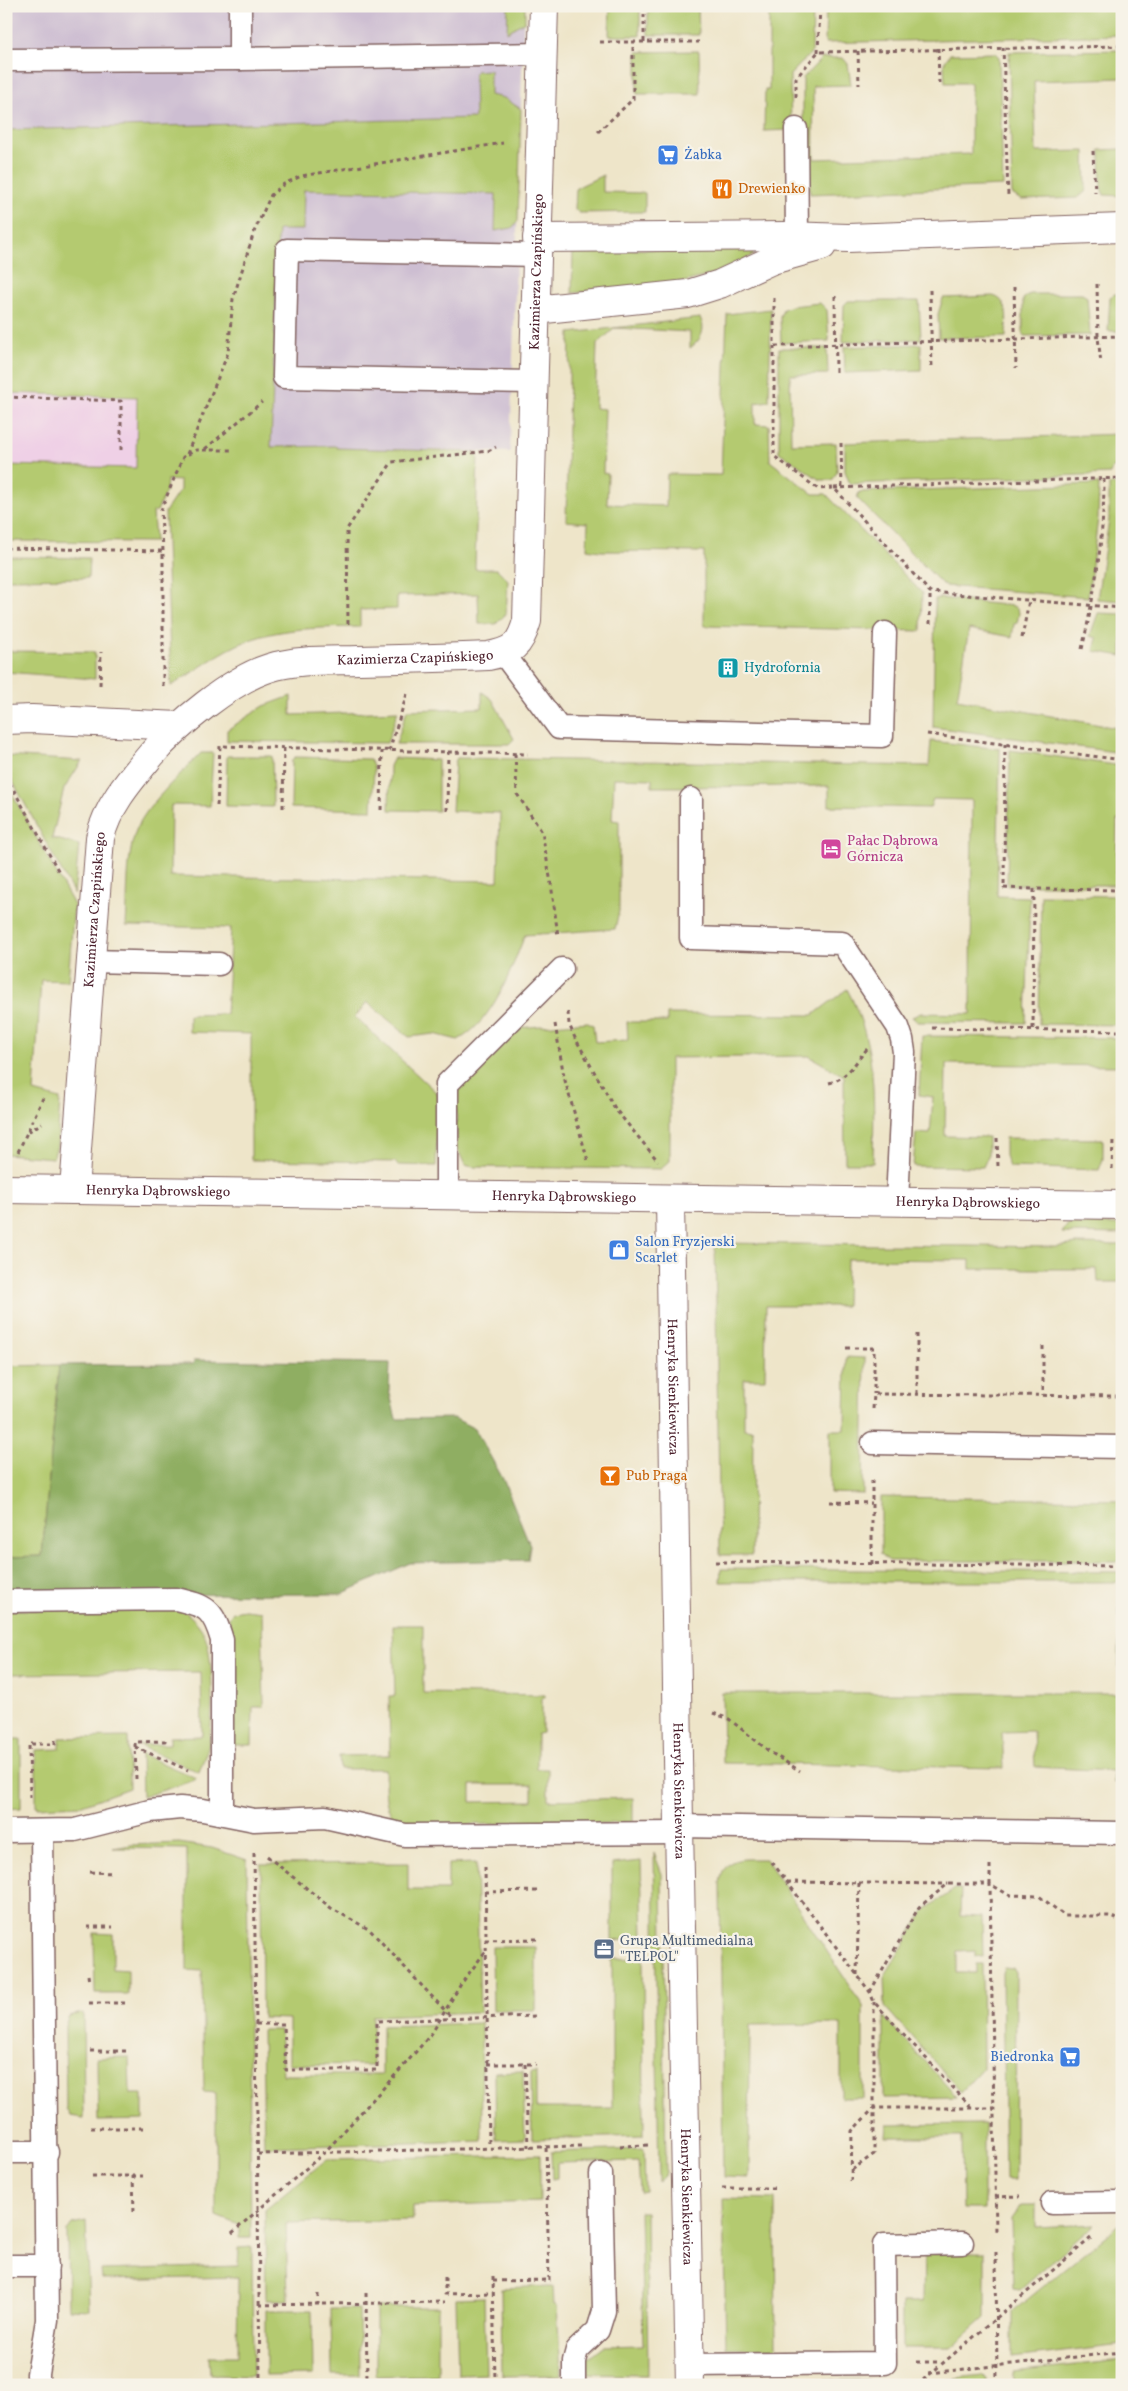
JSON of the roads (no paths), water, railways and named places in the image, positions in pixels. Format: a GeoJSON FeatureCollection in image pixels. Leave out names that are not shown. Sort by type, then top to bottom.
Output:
{"type":"FeatureCollection","features":[{"type":"Feature","properties":{"kind":"street","name":"Kazimierza Czapińskiego"},"geometry":{"type":"LineString","coordinates":[[74,1190],[94,889],[102,826],[108,813],[134,775],[179,726],[242,681],[269,668],[308,662],[488,656],[503,653],[517,645],[527,621],[544,6]]}},
{"type":"Feature","properties":{"kind":"street"},"geometry":{"type":"LineString","coordinates":[[537,246],[797,237],[848,238],[1122,228]]}},
{"type":"Feature","properties":{"kind":"street"},"geometry":{"type":"LineString","coordinates":[[535,310],[688,294],[720,284],[772,260],[848,238]]}},
{"type":"Feature","properties":{"kind":"street"},"geometry":{"type":"LineString","coordinates":[[6,720],[32,719],[179,726]]}},
{"type":"Feature","properties":{"kind":"street","name":"Henryka Dąbrowskiego"},"geometry":{"type":"LineString","coordinates":[[6,1189],[1122,1205]]}},
{"type":"Feature","properties":{"kind":"street","name":"Henryka Sienkiewicza"},"geometry":{"type":"LineString","coordinates":[[670,1199],[689,2375]]}},
{"type":"Feature","properties":{"kind":"lane"},"geometry":{"type":"LineString","coordinates":[[240,6],[240,59]]}},
{"type":"Feature","properties":{"kind":"lane"},"geometry":{"type":"LineString","coordinates":[[6,60],[240,59],[542,54]]}},
{"type":"Feature","properties":{"kind":"lane"},"geometry":{"type":"LineString","coordinates":[[796,130],[797,237]]}},
{"type":"Feature","properties":{"kind":"lane"},"geometry":{"type":"LineString","coordinates":[[533,382],[284,377],[287,250],[537,246]]}},
{"type":"Feature","properties":{"kind":"lane"},"geometry":{"type":"LineString","coordinates":[[503,653],[559,728],[882,736],[885,633]]}},
{"type":"Feature","properties":{"kind":"lane"},"geometry":{"type":"LineString","coordinates":[[691,800],[691,938],[842,943],[898,1027],[904,1052],[897,1202]]}},
{"type":"Feature","properties":{"kind":"lane"},"geometry":{"type":"LineString","coordinates":[[89,961],[219,964]]}},
{"type":"Feature","properties":{"kind":"lane"},"geometry":{"type":"LineString","coordinates":[[447,1195],[447,1084],[562,969]]}},
{"type":"Feature","properties":{"kind":"lane"},"geometry":{"type":"LineString","coordinates":[[873,1443],[1122,1447]]}},
{"type":"Feature","properties":{"kind":"lane"},"geometry":{"type":"LineString","coordinates":[[6,1601],[176,1599],[200,1604],[216,1620],[222,1640],[222,1813]]}},
{"type":"Feature","properties":{"kind":"lane"},"geometry":{"type":"LineString","coordinates":[[6,1831],[75,1830],[150,1811],[180,1808],[222,1813],[254,1820],[325,1817],[405,1835],[679,1829],[1122,1833]]}},
{"type":"Feature","properties":{"kind":"lane"},"geometry":{"type":"LineString","coordinates":[[38,2385],[38,2374],[47,2320],[42,1831]]}},
{"type":"Feature","properties":{"kind":"lane"},"geometry":{"type":"LineString","coordinates":[[6,2152],[46,2152]]}},
{"type":"Feature","properties":{"kind":"lane"},"geometry":{"type":"LineString","coordinates":[[574,2385],[574,2362],[578,2350],[598,2330],[604,2312],[601,2174]]}},
{"type":"Feature","properties":{"kind":"lane"},"geometry":{"type":"LineString","coordinates":[[1052,2203],[1122,2202]]}},
{"type":"Feature","properties":{"kind":"lane"},"geometry":{"type":"LineString","coordinates":[[689,2375],[885,2363],[884,2245],[962,2243]]}},
{"type":"Feature","properties":{"kind":"lane"},"geometry":{"type":"LineString","coordinates":[[6,2266],[47,2266]]}},
{"type":"Feature","properties":{"kind":"place","name":"Żabka"},"geometry":{"type":"Point","coordinates":[668,155]}},
{"type":"Feature","properties":{"kind":"place","name":"Drewienko"},"geometry":{"type":"Point","coordinates":[722,189]}},
{"type":"Feature","properties":{"kind":"place","name":"Hydrofornia"},"geometry":{"type":"Point","coordinates":[728,668]}},
{"type":"Feature","properties":{"kind":"place","name":"Pałac Dąbrowa Górnicza"},"geometry":{"type":"Point","coordinates":[831,849]}},
{"type":"Feature","properties":{"kind":"place","name":"Salon Fryzjerski Scarlet"},"geometry":{"type":"Point","coordinates":[619,1250]}},
{"type":"Feature","properties":{"kind":"place","name":"Pub Praga"},"geometry":{"type":"Point","coordinates":[610,1476]}},
{"type":"Feature","properties":{"kind":"place","name":"Grupa Multimedialna \"TELPOL\""},"geometry":{"type":"Point","coordinates":[604,1949]}},
{"type":"Feature","properties":{"kind":"place","name":"Biedronka"},"geometry":{"type":"Point","coordinates":[1070,2057]}}]}
